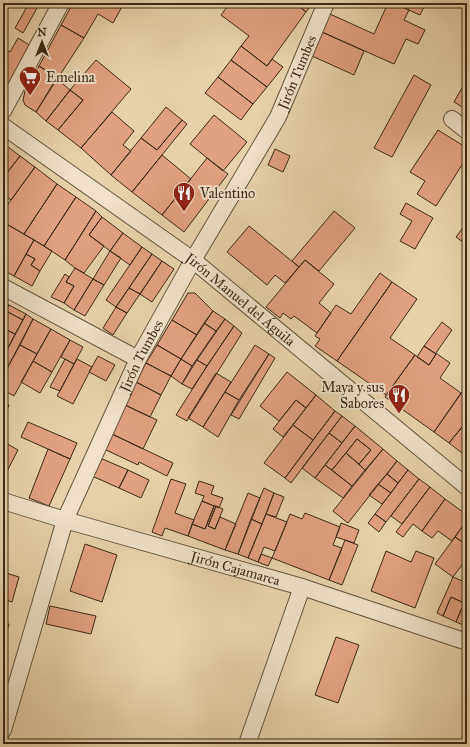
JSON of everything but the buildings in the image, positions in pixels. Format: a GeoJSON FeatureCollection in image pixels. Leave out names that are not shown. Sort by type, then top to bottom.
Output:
{"type":"FeatureCollection","features":[{"type":"Feature","properties":{"kind":"street"},"geometry":{"type":"LineString","coordinates":[[3,110],[61,3]]}},
{"type":"Feature","properties":{"kind":"street","name":"Jirón Tumbes"},"geometry":{"type":"LineString","coordinates":[[3,730],[7,702],[65,520],[138,359],[193,260],[278,117],[326,3]]}},
{"type":"Feature","properties":{"kind":"street"},"geometry":{"type":"LineString","coordinates":[[452,119],[467,131]]}},
{"type":"Feature","properties":{"kind":"street","name":"Jirón Manuel del Águila"},"geometry":{"type":"LineString","coordinates":[[3,126],[193,260],[467,487]]}},
{"type":"Feature","properties":{"kind":"street"},"geometry":{"type":"LineString","coordinates":[[3,287],[138,359]]}},
{"type":"Feature","properties":{"kind":"street","name":"Jirón Cajamarca"},"geometry":{"type":"LineString","coordinates":[[3,501],[302,587],[467,642]]}},
{"type":"Feature","properties":{"kind":"street"},"geometry":{"type":"LineString","coordinates":[[247,744],[302,587]]}},
{"type":"Feature","properties":{"kind":"place","name":"Emelina"},"geometry":{"type":"Point","coordinates":[30,96]}},
{"type":"Feature","properties":{"kind":"place","name":"Valentino"},"geometry":{"type":"Point","coordinates":[184,212]}},
{"type":"Feature","properties":{"kind":"place","name":"Maya y sus Sabores"},"geometry":{"type":"Point","coordinates":[399,414]}}]}
